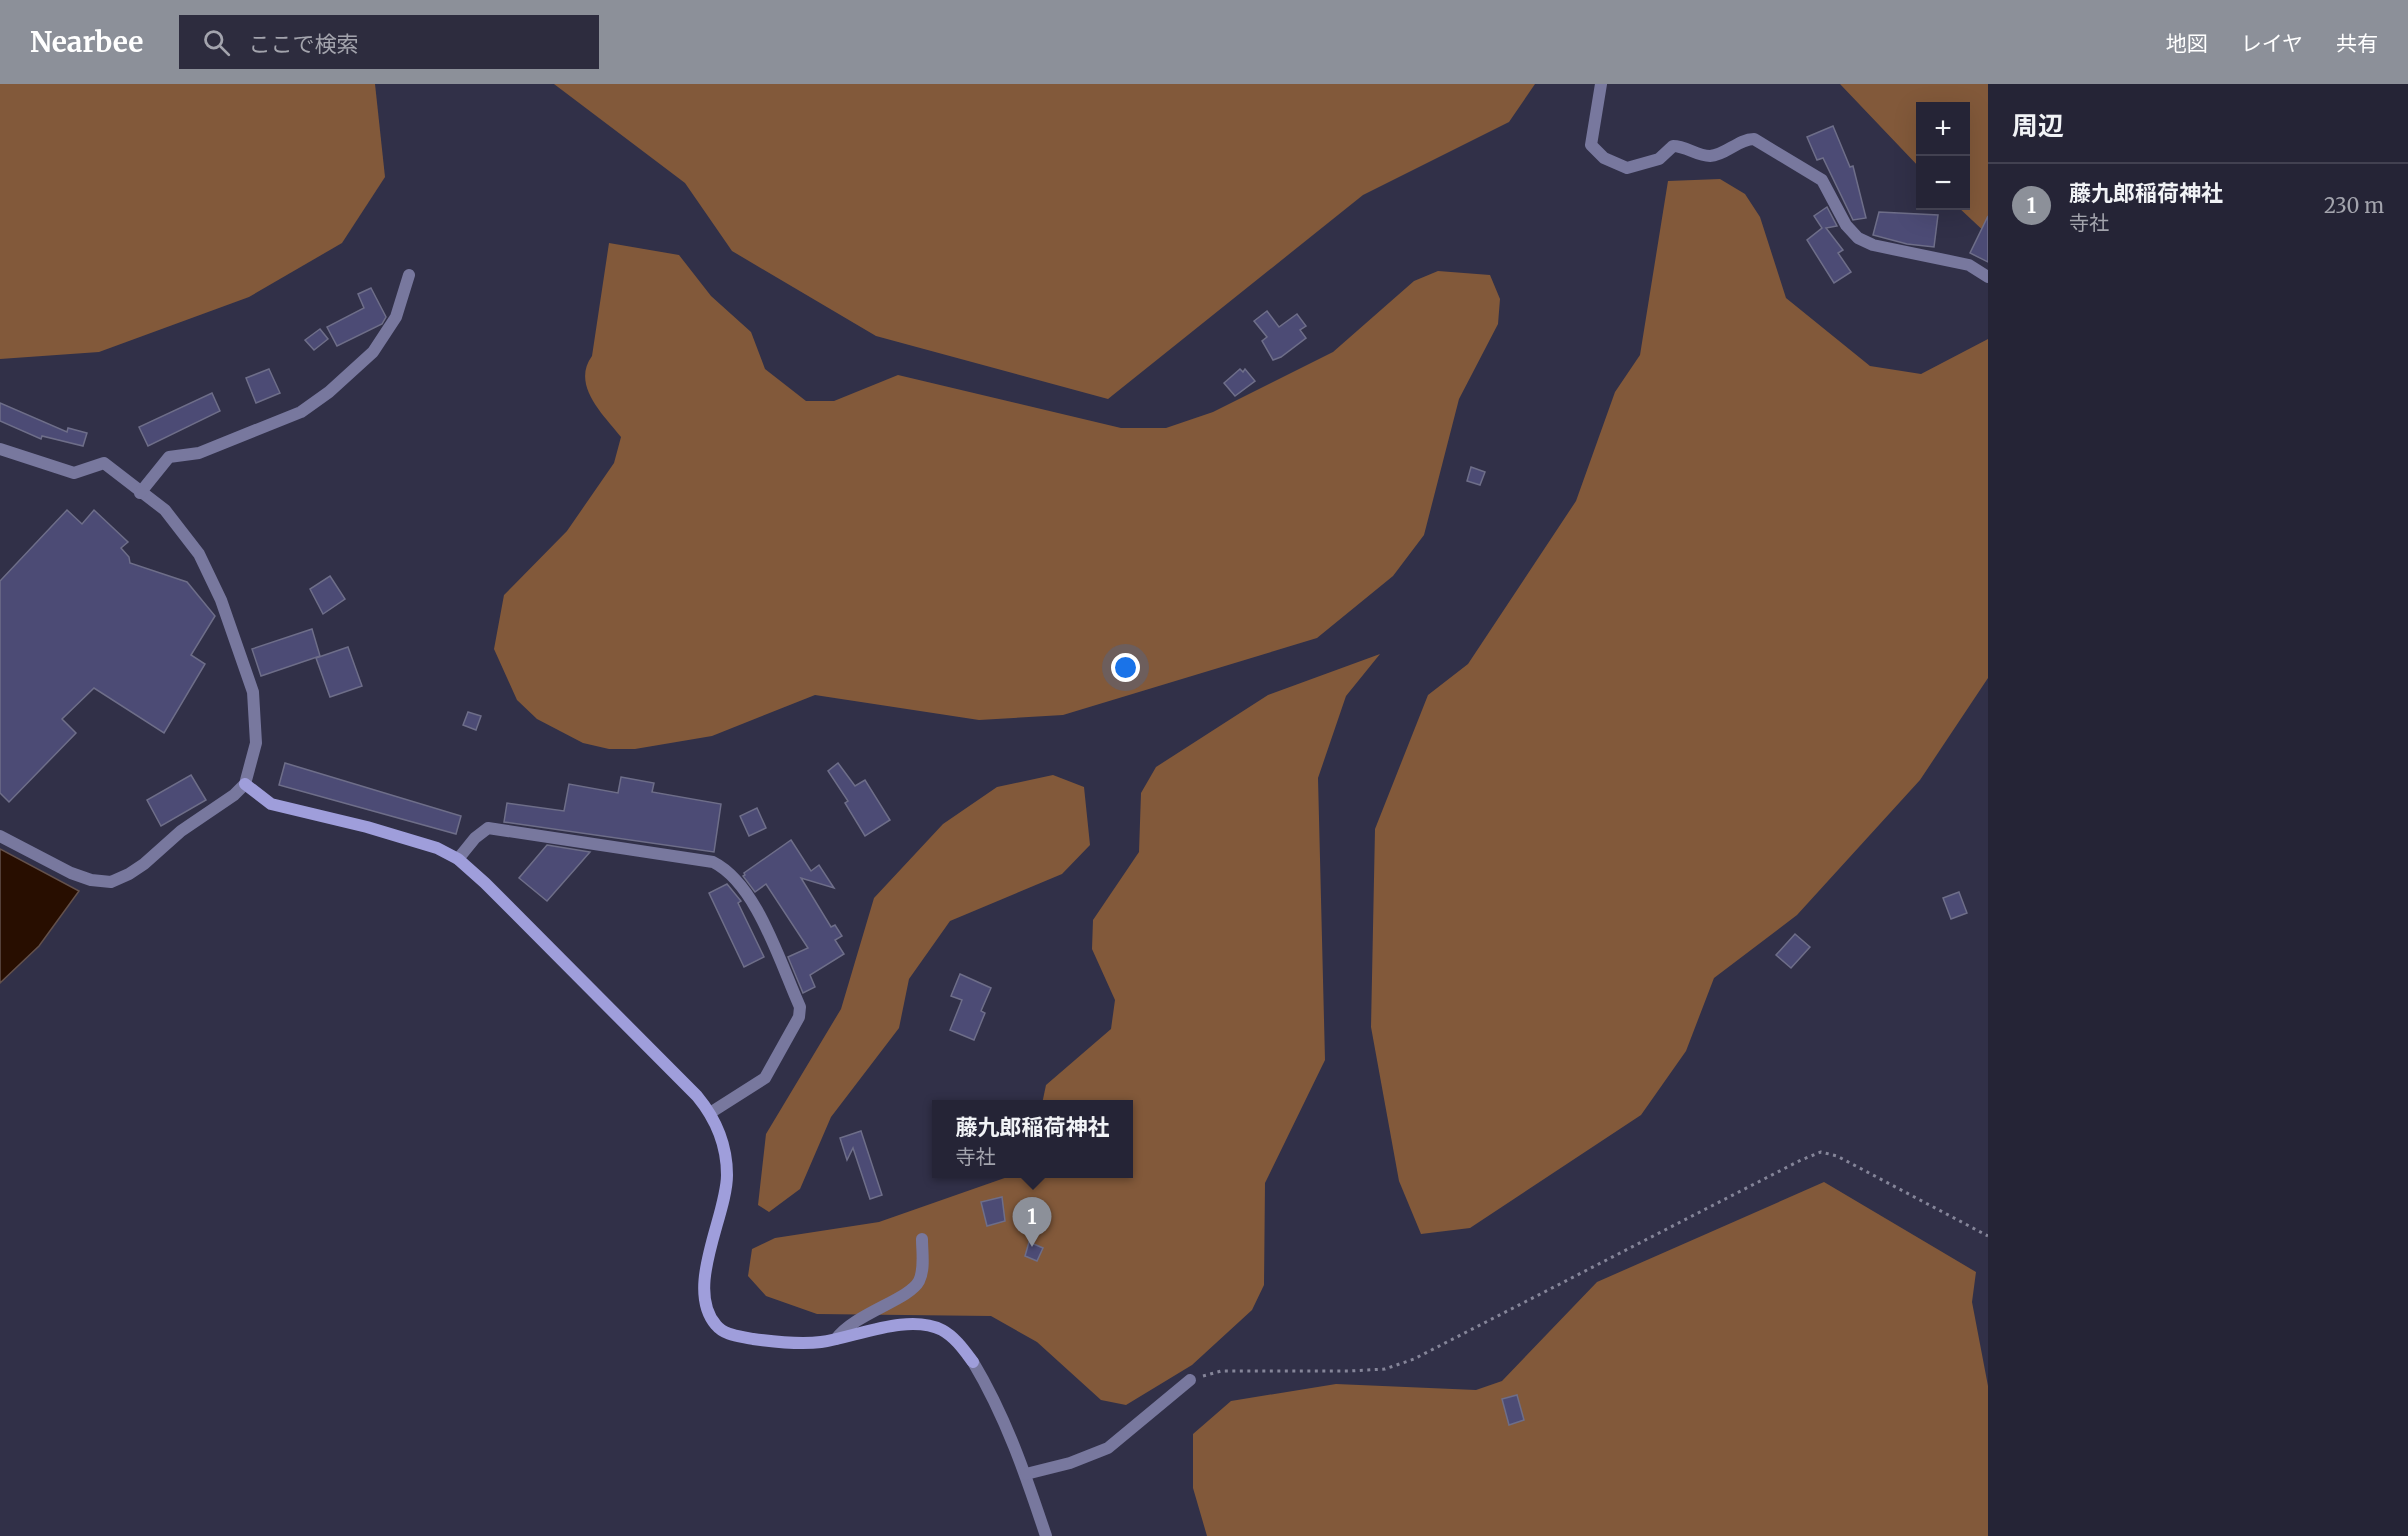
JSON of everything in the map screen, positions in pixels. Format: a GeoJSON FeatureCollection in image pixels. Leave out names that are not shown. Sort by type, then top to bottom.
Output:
{"type":"FeatureCollection","features":[{"type":"Feature","properties":{"kind":"street"},"geometry":{"type":"LineString","coordinates":[[1601,84],[1592,145],[1604,158],[1627,168],[1659,159],[1672,146],[1711,156],[1747,139],[1754,139],[1822,180],[1846,225],[1858,238],[1874,245],[1968,265],[1988,277]]}},
{"type":"Feature","properties":{"kind":"street"},"geometry":{"type":"LineString","coordinates":[[140,492],[169,457],[200,453],[301,412],[329,392],[374,352],[396,317],[409,276]]}},
{"type":"Feature","properties":{"kind":"street"},"geometry":{"type":"LineString","coordinates":[[0,449],[74,473],[104,463],[165,510],[199,554],[221,600],[253,692],[256,742],[245,784],[234,795],[181,831],[136,869],[111,882],[91,880],[70,873],[0,836]]}},
{"type":"Feature","properties":{"kind":"street"},"geometry":{"type":"LineString","coordinates":[[245,784],[271,804],[409,838],[437,849],[458,859],[484,883],[698,1096],[710,1113],[720,1135],[727,1176],[706,1263],[704,1286],[708,1310],[716,1325],[730,1335],[766,1341],[820,1342],[900,1325],[921,1324],[941,1330],[959,1343],[994,1396],[1026,1473],[1046,1536]]}},
{"type":"Feature","properties":{"kind":"street"},"geometry":{"type":"LineString","coordinates":[[458,859],[488,828],[713,862],[728,869],[754,902],[800,1007],[799,1017],[765,1078],[710,1113]]}},
{"type":"Feature","properties":{"kind":"street"},"geometry":{"type":"LineString","coordinates":[[836,1339],[857,1319],[909,1291],[919,1281],[922,1266],[922,1239]]}},
{"type":"Feature","properties":{"kind":"street"},"geometry":{"type":"LineString","coordinates":[[1026,1473],[1070,1462],[1108,1448],[1190,1380]]}},
{"type":"Feature","properties":{"kind":"path"},"geometry":{"type":"LineString","coordinates":[[1190,1380],[1221,1371],[1384,1369],[1413,1359],[1801,1160],[1821,1152],[1837,1156],[1988,1236]]}},
{"type":"Feature","properties":{"kind":"shaded area"},"geometry":{"type":"Polygon","coordinates":[[[0,84],[375,84],[385,177],[342,243],[249,297],[99,352],[0,359],[0,84]]]}},
{"type":"Feature","properties":{"kind":"shaded area"},"geometry":{"type":"Polygon","coordinates":[[[554,84],[1535,84],[1509,122],[1363,195],[1108,399],[876,336],[732,251],[685,183],[554,84]]]}},
{"type":"Feature","properties":{"kind":"shaded area"},"geometry":{"type":"Polygon","coordinates":[[[1840,84],[1988,84],[1988,235],[1961,210],[1970,210],[1970,102],[1916,102],[1916,164],[1840,84]]]}},
{"type":"Feature","properties":{"kind":"shaded area"},"geometry":{"type":"Polygon","coordinates":[[[1720,179],[1745,194],[1760,217],[1786,298],[1870,366],[1921,374],[1988,339],[1988,678],[1920,780],[1797,915],[1714,978],[1686,1051],[1641,1115],[1470,1228],[1421,1234],[1399,1181],[1371,1027],[1375,829],[1428,695],[1468,664],[1576,501],[1615,392],[1640,355],[1668,181],[1720,179]]]}},
{"type":"Feature","properties":{"kind":"shaded area"},"geometry":{"type":"Polygon","coordinates":[[[609,243],[679,255],[711,296],[751,332],[765,369],[806,401],[834,401],[898,375],[1121,428],[1166,428],[1213,412],[1333,352],[1414,281],[1438,271],[1490,275],[1500,299],[1498,324],[1459,399],[1424,535],[1393,576],[1317,638],[1063,715],[979,720],[815,695],[712,736],[635,749],[609,749],[583,743],[537,719],[517,700],[494,649],[504,595],[567,531],[614,463],[621,437],[598,409],[587,388],[585,378],[586,367],[592,356],[609,243]]]}},
{"type":"Feature","properties":{"kind":"shaded area"},"geometry":{"type":"Polygon","coordinates":[[[1380,654],[1346,696],[1318,778],[1325,1060],[1265,1183],[1264,1285],[1252,1310],[1192,1365],[1126,1405],[1101,1400],[1037,1342],[991,1316],[817,1314],[766,1296],[748,1276],[752,1249],[775,1238],[879,1222],[1005,1178],[1133,1178],[1133,1100],[1043,1100],[1046,1085],[1111,1029],[1115,1000],[1092,949],[1093,920],[1139,852],[1141,793],[1156,767],[1268,695],[1380,654]]]}},
{"type":"Feature","properties":{"kind":"shaded area"},"geometry":{"type":"Polygon","coordinates":[[[1053,775],[1084,787],[1090,845],[1062,874],[950,921],[909,979],[899,1028],[831,1117],[800,1189],[769,1212],[758,1205],[766,1134],[841,1009],[874,898],[943,824],[997,787],[1053,775]]]}},
{"type":"Feature","properties":{"kind":"shaded area"},"geometry":{"type":"Polygon","coordinates":[[[0,849],[79,891],[39,946],[0,983],[0,849]]]}},
{"type":"Feature","properties":{"kind":"shaded area"},"geometry":{"type":"Polygon","coordinates":[[[1824,1182],[1976,1272],[1972,1302],[1988,1386],[1988,1536],[1207,1536],[1193,1488],[1193,1434],[1231,1401],[1336,1384],[1476,1390],[1502,1381],[1597,1282],[1824,1182]]]}},
{"type":"Feature","properties":{"kind":"building"},"geometry":{"type":"Polygon","coordinates":[[[1833,126],[1850,167],[1853,166],[1866,218],[1853,220],[1823,158],[1817,160],[1807,137],[1833,126]]]}},
{"type":"Feature","properties":{"kind":"building"},"geometry":{"type":"Polygon","coordinates":[[[1827,207],[1837,226],[1826,228],[1843,250],[1838,253],[1851,272],[1834,283],[1807,240],[1822,228],[1814,216],[1827,207]]]}},
{"type":"Feature","properties":{"kind":"building"},"geometry":{"type":"Polygon","coordinates":[[[1879,212],[1938,215],[1934,247],[1907,244],[1873,235],[1879,212]]]}},
{"type":"Feature","properties":{"kind":"building"},"geometry":{"type":"Polygon","coordinates":[[[1988,216],[1988,262],[1970,253],[1988,216]]]}},
{"type":"Feature","properties":{"kind":"building"},"geometry":{"type":"Polygon","coordinates":[[[371,288],[386,317],[382,324],[337,346],[327,327],[364,308],[358,294],[371,288]]]}},
{"type":"Feature","properties":{"kind":"building"},"geometry":{"type":"Polygon","coordinates":[[[1267,311],[1279,327],[1297,314],[1306,326],[1300,330],[1306,338],[1281,357],[1273,360],[1262,341],[1267,337],[1254,321],[1267,311]]]}},
{"type":"Feature","properties":{"kind":"building"},"geometry":{"type":"Polygon","coordinates":[[[320,329],[328,339],[314,350],[305,340],[320,329]]]}},
{"type":"Feature","properties":{"kind":"building"},"geometry":{"type":"Polygon","coordinates":[[[269,369],[280,393],[256,403],[246,378],[269,369]]]}},
{"type":"Feature","properties":{"kind":"building"},"geometry":{"type":"Polygon","coordinates":[[[1240,369],[1243,372],[1245,369],[1255,381],[1235,396],[1224,383],[1240,369]]]}},
{"type":"Feature","properties":{"kind":"building"},"geometry":{"type":"Polygon","coordinates":[[[212,393],[220,411],[148,446],[139,427],[212,393]]]}},
{"type":"Feature","properties":{"kind":"building"},"geometry":{"type":"Polygon","coordinates":[[[0,403],[67,432],[68,428],[87,433],[83,446],[42,436],[41,439],[0,421],[0,403]]]}},
{"type":"Feature","properties":{"kind":"building"},"geometry":{"type":"Polygon","coordinates":[[[1471,467],[1485,472],[1480,485],[1467,481],[1471,467]]]}},
{"type":"Feature","properties":{"kind":"building"},"geometry":{"type":"Polygon","coordinates":[[[67,510],[82,524],[94,510],[128,542],[121,548],[129,557],[130,563],[187,582],[215,616],[191,655],[205,664],[164,733],[94,688],[62,719],[76,733],[9,802],[0,793],[0,581],[67,510]]]}},
{"type":"Feature","properties":{"kind":"building"},"geometry":{"type":"Polygon","coordinates":[[[330,576],[345,599],[323,614],[310,589],[330,576]]]}},
{"type":"Feature","properties":{"kind":"building"},"geometry":{"type":"Polygon","coordinates":[[[312,629],[320,656],[261,676],[252,649],[312,629]]]}},
{"type":"Feature","properties":{"kind":"building"},"geometry":{"type":"Polygon","coordinates":[[[348,647],[362,686],[330,697],[316,658],[348,647]]]}},
{"type":"Feature","properties":{"kind":"building"},"geometry":{"type":"Polygon","coordinates":[[[468,712],[481,716],[476,730],[463,725],[468,712]]]}},
{"type":"Feature","properties":{"kind":"building"},"geometry":{"type":"Polygon","coordinates":[[[285,763],[461,816],[456,834],[279,785],[285,763]]]}},
{"type":"Feature","properties":{"kind":"building"},"geometry":{"type":"Polygon","coordinates":[[[838,763],[855,786],[865,780],[890,820],[865,836],[845,803],[848,801],[828,771],[838,763]]]}},
{"type":"Feature","properties":{"kind":"building"},"geometry":{"type":"Polygon","coordinates":[[[191,775],[206,800],[161,826],[147,800],[191,775]]]}},
{"type":"Feature","properties":{"kind":"building"},"geometry":{"type":"Polygon","coordinates":[[[621,777],[654,783],[652,792],[721,804],[714,852],[504,822],[507,803],[564,811],[569,784],[618,793],[621,777]]]}},
{"type":"Feature","properties":{"kind":"building"},"geometry":{"type":"Polygon","coordinates":[[[757,808],[766,828],[749,836],[740,816],[757,808]]]}},
{"type":"Feature","properties":{"kind":"building"},"geometry":{"type":"Polygon","coordinates":[[[791,840],[811,871],[819,865],[834,888],[801,878],[831,927],[835,925],[842,936],[835,940],[844,954],[810,975],[815,987],[803,993],[788,957],[808,948],[766,884],[755,892],[743,876],[791,840]]]}},
{"type":"Feature","properties":{"kind":"building"},"geometry":{"type":"Polygon","coordinates":[[[547,845],[590,852],[547,901],[519,878],[547,845]]]}},
{"type":"Feature","properties":{"kind":"building"},"geometry":{"type":"Polygon","coordinates":[[[727,884],[741,901],[738,903],[764,957],[744,967],[709,893],[727,884]]]}},
{"type":"Feature","properties":{"kind":"building"},"geometry":{"type":"Polygon","coordinates":[[[1959,892],[1967,913],[1951,919],[1943,898],[1959,892]]]}},
{"type":"Feature","properties":{"kind":"building"},"geometry":{"type":"Polygon","coordinates":[[[1795,934],[1810,947],[1791,968],[1776,955],[1795,934]]]}},
{"type":"Feature","properties":{"kind":"building"},"geometry":{"type":"Polygon","coordinates":[[[960,974],[991,988],[981,1011],[985,1013],[974,1040],[950,1030],[962,1000],[951,996],[960,974]]]}},
{"type":"Feature","properties":{"kind":"building"},"geometry":{"type":"Polygon","coordinates":[[[861,1131],[882,1195],[870,1199],[853,1148],[847,1160],[840,1138],[861,1131]]]}},
{"type":"Feature","properties":{"kind":"building"},"geometry":{"type":"Polygon","coordinates":[[[1002,1197],[1005,1221],[987,1226],[981,1202],[1002,1197]]]}},
{"type":"Feature","properties":{"kind":"building"},"geometry":{"type":"Polygon","coordinates":[[[1029,1242],[1043,1248],[1037,1261],[1025,1256],[1029,1242]]]}},
{"type":"Feature","properties":{"kind":"building"},"geometry":{"type":"Polygon","coordinates":[[[1517,1395],[1524,1420],[1509,1425],[1502,1399],[1517,1395]]]}},
{"type":"Feature","properties":{"kind":"place","name":"藤九郎稲荷神社"},"geometry":{"type":"Point","coordinates":[1032,1247]}}]}
